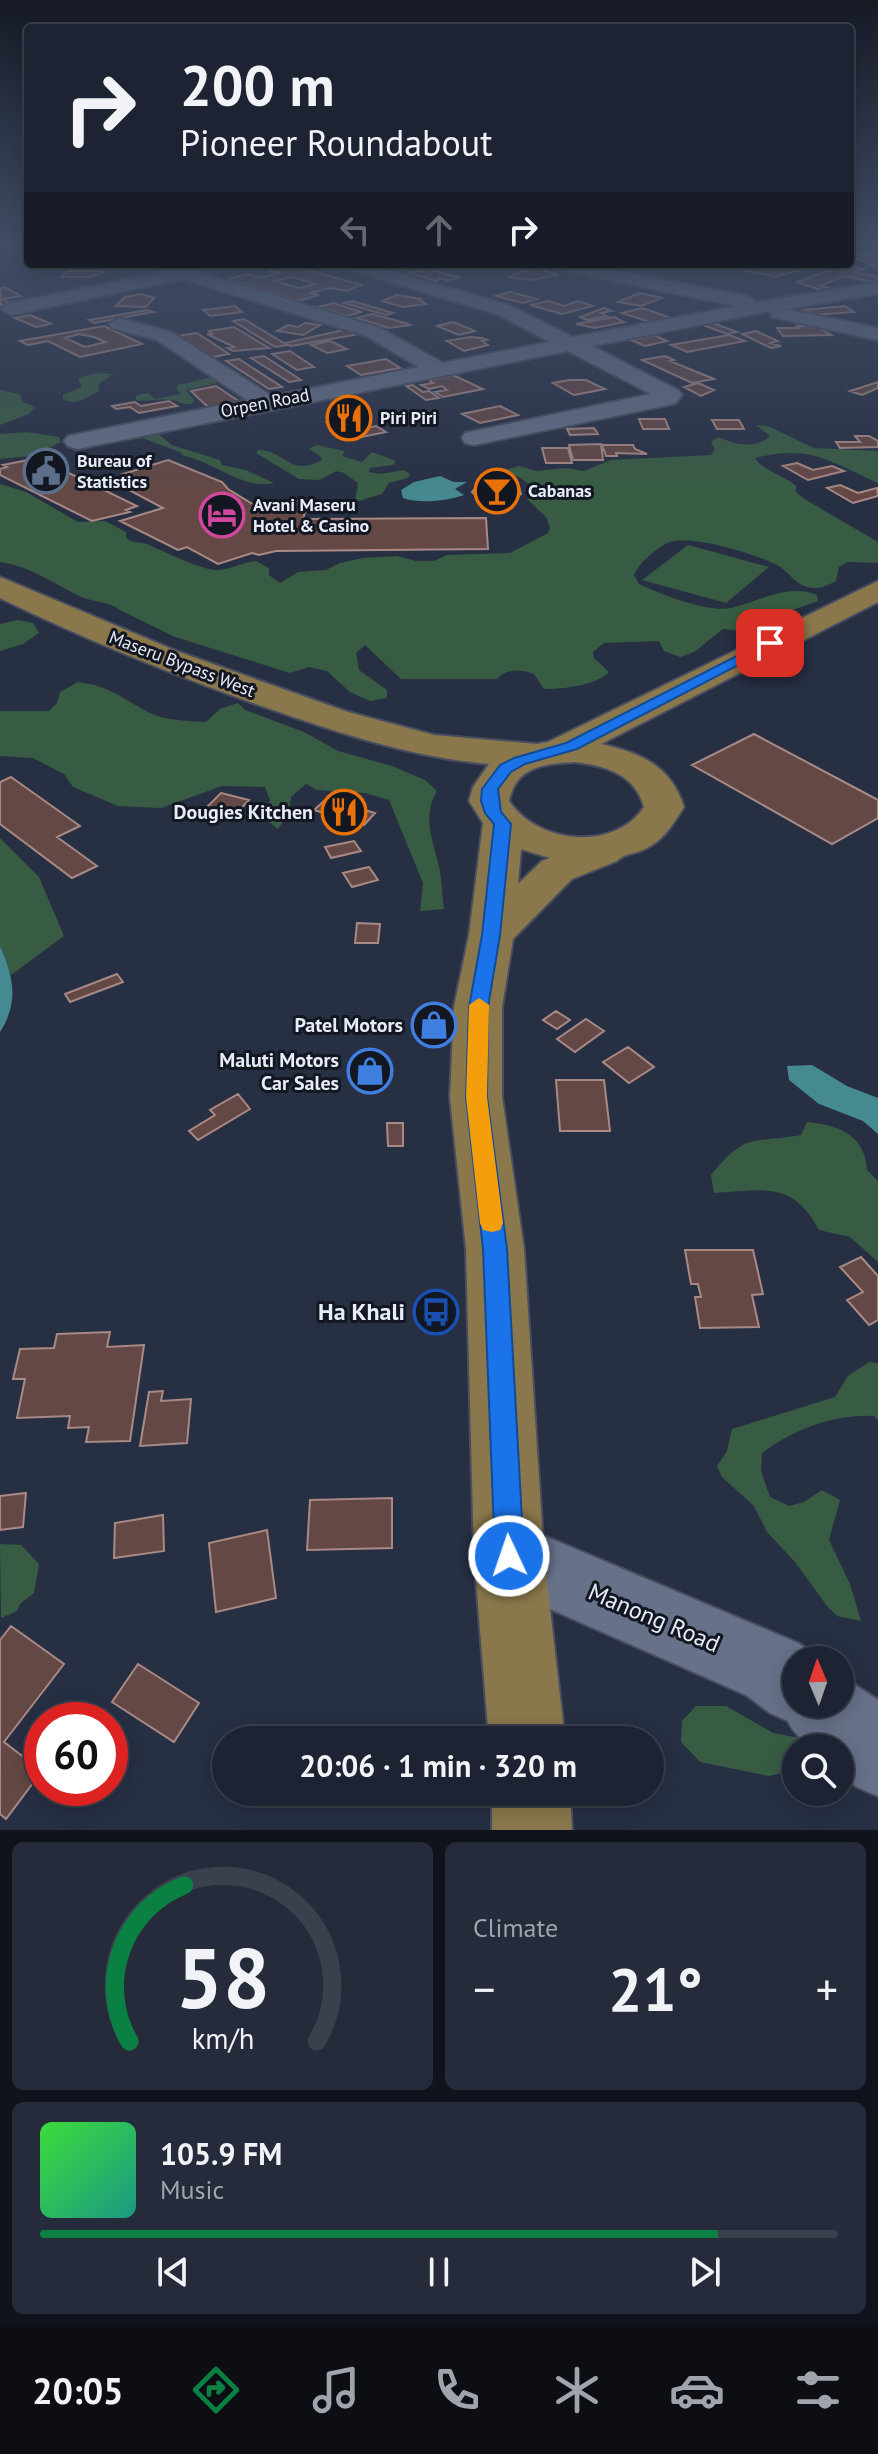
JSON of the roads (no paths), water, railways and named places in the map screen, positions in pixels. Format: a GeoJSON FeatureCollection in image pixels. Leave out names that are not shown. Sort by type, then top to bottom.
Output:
{"type":"FeatureCollection","features":[{"type":"Feature","properties":{"kind":"main road","name":"Maseru Bypass West"},"geometry":{"type":"LineString","coordinates":[[0,586],[152,655],[368,732]]}},
{"type":"Feature","properties":{"kind":"main road"},"geometry":{"type":"LineString","coordinates":[[526,1726],[509,1556],[495,1249],[476,1097],[478,1007],[491,935],[495,778],[505,769],[600,732],[689,682],[878,590]]}},
{"type":"Feature","properties":{"kind":"main road"},"geometry":{"type":"LineString","coordinates":[[645,773],[644,758],[689,682]]}},
{"type":"Feature","properties":{"kind":"main road"},"geometry":{"type":"LineString","coordinates":[[368,732],[473,754],[594,753],[614,758],[645,773],[662,795],[664,807],[651,829],[557,870],[491,935]]}},
{"type":"Feature","properties":{"kind":"main road"},"geometry":{"type":"LineString","coordinates":[[368,732],[451,776],[535,841],[555,847],[600,848],[620,844]]}},
{"type":"Feature","properties":{"kind":"main road"},"geometry":{"type":"LineString","coordinates":[[531,1806],[532,1830]]}},
{"type":"Feature","properties":{"kind":"street"},"geometry":{"type":"LineString","coordinates":[[132,327],[164,336],[267,403]]}},
{"type":"Feature","properties":{"kind":"street"},"geometry":{"type":"LineString","coordinates":[[358,327],[373,332],[440,370]]}},
{"type":"Feature","properties":{"kind":"street"},"geometry":{"type":"LineString","coordinates":[[474,438],[668,398],[670,395],[540,327]]}},
{"type":"Feature","properties":{"kind":"street","name":"Orpen Road"},"geometry":{"type":"LineString","coordinates":[[77,441],[658,327]]}},
{"type":"Feature","properties":{"kind":"street"},"geometry":{"type":"LineString","coordinates":[[849,327],[878,334]]}},
{"type":"Feature","properties":{"kind":"street","name":"Manong Road"},"geometry":{"type":"LineString","coordinates":[[509,1556],[772,1669],[782,1676]]}},
{"type":"Feature","properties":{"kind":"street"},"geometry":{"type":"LineString","coordinates":[[839,1718],[861,1734],[878,1757]]}},
{"type":"Feature","properties":{"kind":"place","name":"Piri Piri"},"geometry":{"type":"Point","coordinates":[349,418]}},
{"type":"Feature","properties":{"kind":"place","name":"Bureau of Statistics"},"geometry":{"type":"Point","coordinates":[46,471]}},
{"type":"Feature","properties":{"kind":"place","name":"Cabanas"},"geometry":{"type":"Point","coordinates":[497,491]}},
{"type":"Feature","properties":{"kind":"place","name":"Avani Maseru Hotel & Casino"},"geometry":{"type":"Point","coordinates":[222,515]}},
{"type":"Feature","properties":{"kind":"place","name":"Dougies Kitchen"},"geometry":{"type":"Point","coordinates":[344,812]}},
{"type":"Feature","properties":{"kind":"place","name":"Patel Motors"},"geometry":{"type":"Point","coordinates":[434,1025]}},
{"type":"Feature","properties":{"kind":"place","name":"Maluti Motors Car Sales"},"geometry":{"type":"Point","coordinates":[370,1071]}},
{"type":"Feature","properties":{"kind":"place","name":"Ha Khali"},"geometry":{"type":"Point","coordinates":[436,1312]}}]}
